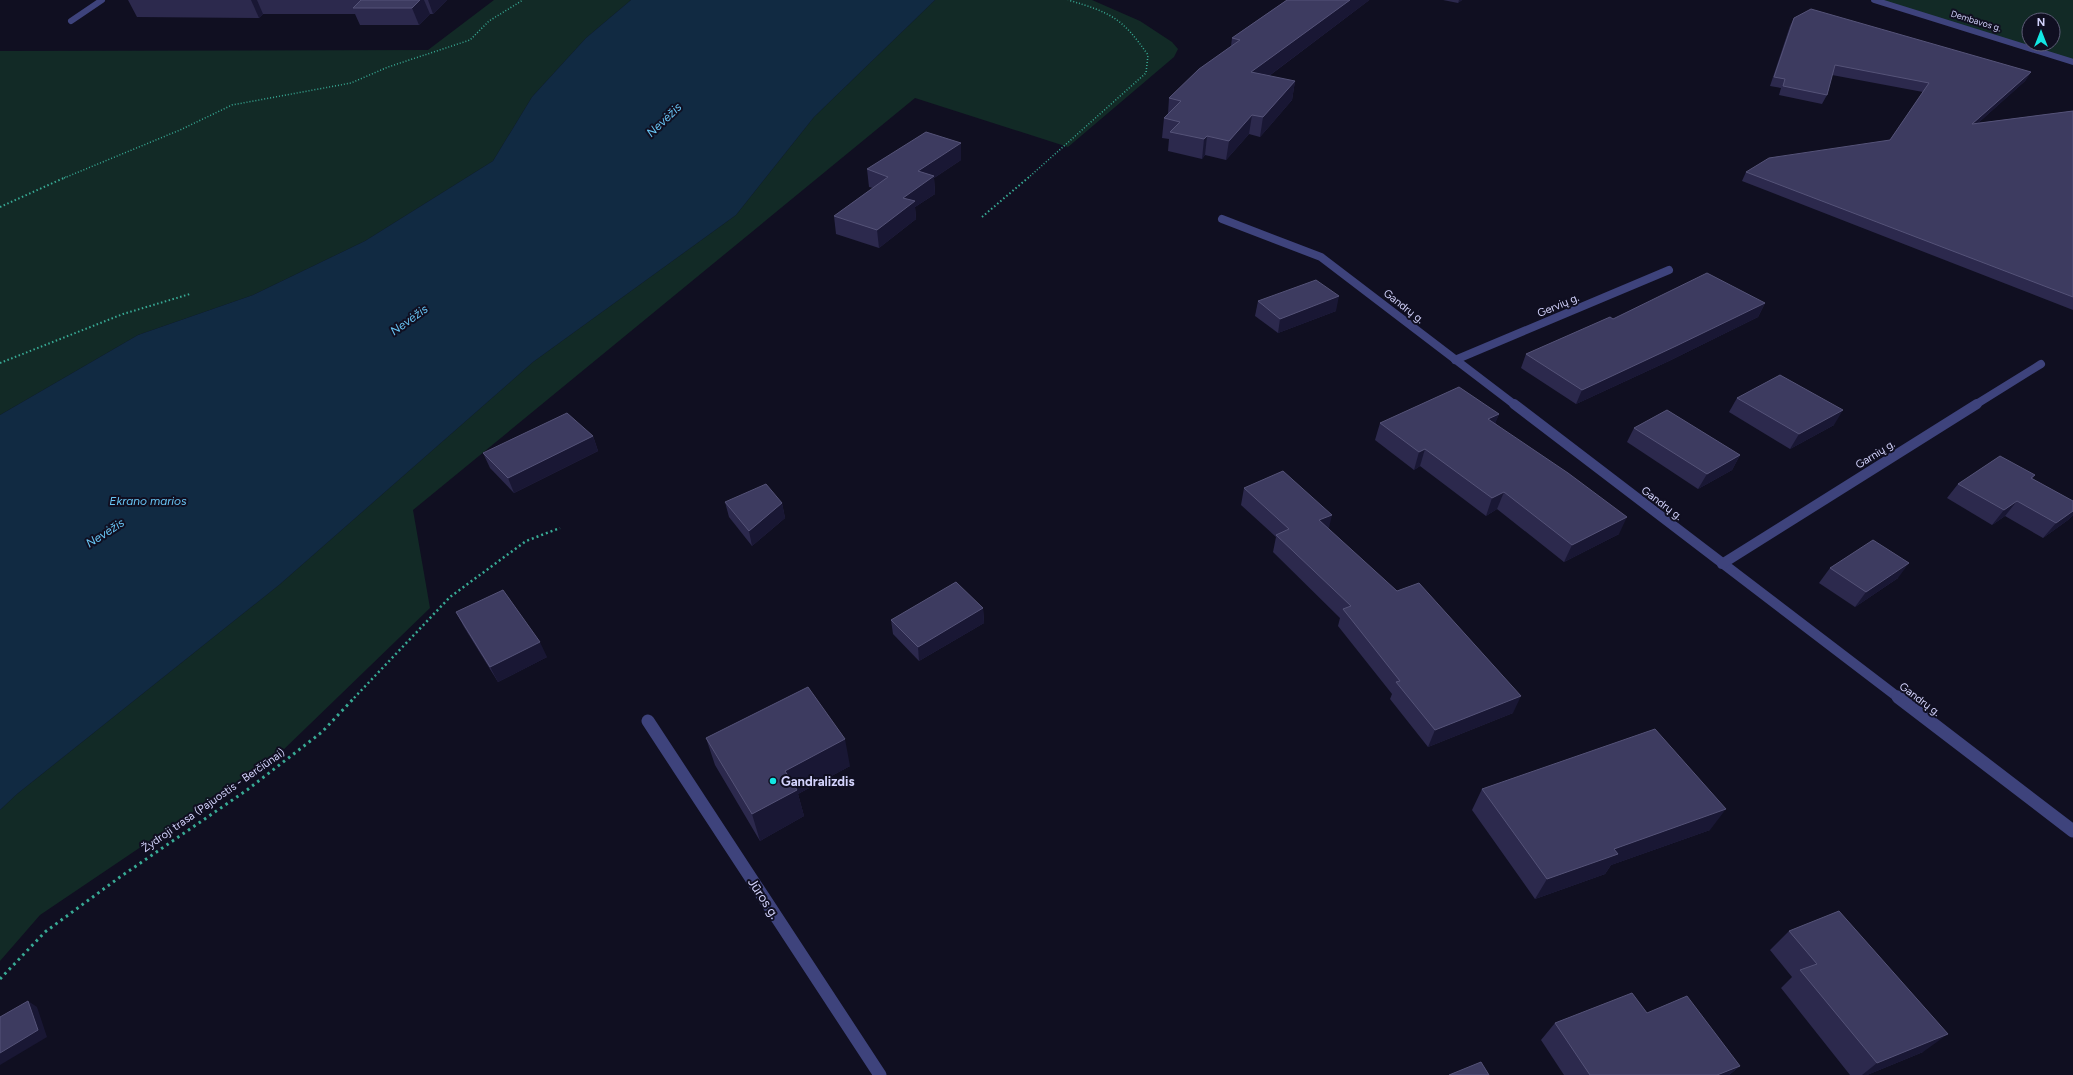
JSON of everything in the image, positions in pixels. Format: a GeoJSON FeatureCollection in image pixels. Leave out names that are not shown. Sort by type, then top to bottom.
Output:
{"type":"FeatureCollection","features":[{"type":"Feature","properties":{"kind":"street"},"geometry":{"type":"LineString","coordinates":[[71,21],[102,0]]}},
{"type":"Feature","properties":{"kind":"street","name":"Dembavos g."},"geometry":{"type":"LineString","coordinates":[[1874,0],[1975,30],[2073,62]]}},
{"type":"Feature","properties":{"kind":"street","name":"Gandrų g."},"geometry":{"type":"LineString","coordinates":[[1222,219],[1321,257],[2073,831]]}},
{"type":"Feature","properties":{"kind":"street","name":"Gervių g."},"geometry":{"type":"LineString","coordinates":[[1455,360],[1669,270]]}},
{"type":"Feature","properties":{"kind":"street","name":"Garnių g."},"geometry":{"type":"LineString","coordinates":[[1722,564],[2040,364]]}},
{"type":"Feature","properties":{"kind":"street","name":"Jūros g."},"geometry":{"type":"LineString","coordinates":[[648,721],[880,1075]]}},
{"type":"Feature","properties":{"kind":"path"},"geometry":{"type":"LineString","coordinates":[[0,207],[94,164],[180,130],[232,105],[351,83],[395,64],[470,40],[489,21],[523,0]]}},
{"type":"Feature","properties":{"kind":"path"},"geometry":{"type":"LineString","coordinates":[[982,217],[1146,73],[1148,55],[1136,38],[1120,21],[1091,7],[1068,0]]}},
{"type":"Feature","properties":{"kind":"path"},"geometry":{"type":"LineString","coordinates":[[0,363],[123,314],[190,294]]}},
{"type":"Feature","properties":{"kind":"path","name":"Žydroji trasa (Pajuostis - Berčiūnai)"},"geometry":{"type":"LineString","coordinates":[[0,979],[45,932],[120,877],[247,790],[322,732],[450,597],[526,541],[560,528]]}},
{"type":"Feature","properties":{"kind":"green space"},"geometry":{"type":"Polygon","coordinates":[[[494,0],[631,0],[586,38],[532,97],[493,161],[365,241],[253,295],[138,335],[0,415],[0,51],[428,50],[494,0]]]}},
{"type":"Feature","properties":{"kind":"green space"},"geometry":{"type":"Polygon","coordinates":[[[935,0],[1092,0],[1140,21],[1172,42],[1178,49],[1174,57],[1068,147],[915,98],[413,510],[430,608],[280,753],[40,915],[0,961],[0,810],[17,794],[279,585],[533,362],[736,215],[814,117],[935,0]]]}},
{"type":"Feature","properties":{"kind":"green space"},"geometry":{"type":"Polygon","coordinates":[[[1874,0],[2073,0],[2073,62],[2041,52],[2061,52],[2061,12],[2021,12],[2021,46],[1874,0]]]}},
{"type":"Feature","properties":{"kind":"water","name":"Ekrano marios"},"geometry":{"type":"Polygon","coordinates":[[[631,0],[935,0],[814,117],[736,215],[533,362],[279,585],[17,794],[0,810],[0,415],[138,335],[253,295],[365,241],[493,161],[532,97],[586,38],[631,0]]]}},
{"type":"Feature","properties":{"kind":"building"},"geometry":{"type":"Polygon","coordinates":[[[361,0],[420,0],[412,8],[353,8],[361,0]]]}},
{"type":"Feature","properties":{"kind":"building"},"geometry":{"type":"Polygon","coordinates":[[[1287,0],[1350,0],[1251,72],[1295,81],[1263,117],[1252,115],[1229,141],[1207,136],[1204,139],[1170,132],[1180,122],[1164,118],[1181,101],[1169,98],[1199,69],[1240,40],[1232,38],[1287,0]]]}},
{"type":"Feature","properties":{"kind":"building"},"geometry":{"type":"Polygon","coordinates":[[[1811,9],[2031,72],[1972,124],[2073,111],[2073,297],[1746,172],[1769,158],[1890,140],[1929,83],[1835,65],[1827,95],[1783,86],[1785,79],[1774,77],[1794,18],[1811,9]]]}},
{"type":"Feature","properties":{"kind":"building"},"geometry":{"type":"Polygon","coordinates":[[[926,132],[961,143],[918,171],[934,176],[903,198],[915,201],[877,230],[834,216],[888,177],[867,169],[926,132]]]}},
{"type":"Feature","properties":{"kind":"building"},"geometry":{"type":"Polygon","coordinates":[[[1707,273],[1765,303],[1582,390],[1526,354],[1610,317],[1613,319],[1707,273]]]}},
{"type":"Feature","properties":{"kind":"building"},"geometry":{"type":"Polygon","coordinates":[[[1316,280],[1339,296],[1280,319],[1258,301],[1316,280]]]}},
{"type":"Feature","properties":{"kind":"building"},"geometry":{"type":"Polygon","coordinates":[[[1780,375],[1843,410],[1799,434],[1737,398],[1780,375]]]}},
{"type":"Feature","properties":{"kind":"building"},"geometry":{"type":"Polygon","coordinates":[[[1459,387],[1499,414],[1488,419],[1568,473],[1627,517],[1572,545],[1504,492],[1492,498],[1425,449],[1419,452],[1380,423],[1459,387]]]}},
{"type":"Feature","properties":{"kind":"building"},"geometry":{"type":"Polygon","coordinates":[[[1667,410],[1740,455],[1707,474],[1634,428],[1667,410]]]}},
{"type":"Feature","properties":{"kind":"building"},"geometry":{"type":"Polygon","coordinates":[[[567,413],[593,436],[508,478],[483,453],[567,413]]]}},
{"type":"Feature","properties":{"kind":"building"},"geometry":{"type":"Polygon","coordinates":[[[2000,456],[2035,475],[2031,478],[2073,501],[2073,511],[2056,523],[2017,501],[2004,510],[1958,484],[2000,456]]]}},
{"type":"Feature","properties":{"kind":"building"},"geometry":{"type":"Polygon","coordinates":[[[1283,471],[1332,515],[1319,520],[1397,591],[1419,583],[1521,696],[1435,730],[1396,682],[1400,681],[1343,609],[1351,606],[1276,535],[1289,529],[1244,488],[1283,471]]]}},
{"type":"Feature","properties":{"kind":"building"},"geometry":{"type":"Polygon","coordinates":[[[766,484],[782,503],[749,531],[725,502],[766,484]]]}},
{"type":"Feature","properties":{"kind":"building"},"geometry":{"type":"Polygon","coordinates":[[[1873,540],[1909,563],[1866,592],[1830,568],[1873,540]]]}},
{"type":"Feature","properties":{"kind":"building"},"geometry":{"type":"Polygon","coordinates":[[[956,582],[983,608],[918,647],[891,620],[956,582]]]}},
{"type":"Feature","properties":{"kind":"building"},"geometry":{"type":"Polygon","coordinates":[[[503,590],[540,642],[490,667],[456,612],[503,590]]]}},
{"type":"Feature","properties":{"kind":"building"},"geometry":{"type":"Polygon","coordinates":[[[808,687],[845,739],[785,771],[797,790],[752,814],[706,738],[808,687]]]}},
{"type":"Feature","properties":{"kind":"building"},"geometry":{"type":"Polygon","coordinates":[[[1655,729],[1726,809],[1614,849],[1618,854],[1547,879],[1482,789],[1655,729]]]}},
{"type":"Feature","properties":{"kind":"building"},"geometry":{"type":"Polygon","coordinates":[[[1839,911],[1948,1034],[1877,1063],[1800,970],[1817,964],[1789,931],[1839,911]]]}},
{"type":"Feature","properties":{"kind":"building"},"geometry":{"type":"Polygon","coordinates":[[[1632,993],[1647,1013],[1687,996],[1740,1066],[1717,1075],[1590,1075],[1555,1023],[1632,993]]]}},
{"type":"Feature","properties":{"kind":"building"},"geometry":{"type":"Polygon","coordinates":[[[28,1001],[38,1030],[0,1053],[0,1017],[28,1001]]]}},
{"type":"Feature","properties":{"kind":"building"},"geometry":{"type":"Polygon","coordinates":[[[1481,1062],[1489,1075],[1449,1075],[1481,1062]]]}},
{"type":"Feature","properties":{"kind":"place","name":"Gandralizdis"},"geometry":{"type":"Point","coordinates":[773,781]}},
{"type":"Feature","properties":{"kind":"water label","name":"Nevėžis"},"geometry":{"type":"Point","coordinates":[664,120]}},
{"type":"Feature","properties":{"kind":"water label","name":"Nevėžis"},"geometry":{"type":"Point","coordinates":[409,320]}},
{"type":"Feature","properties":{"kind":"water label","name":"Nevėžis"},"geometry":{"type":"Point","coordinates":[105,533]}}]}
